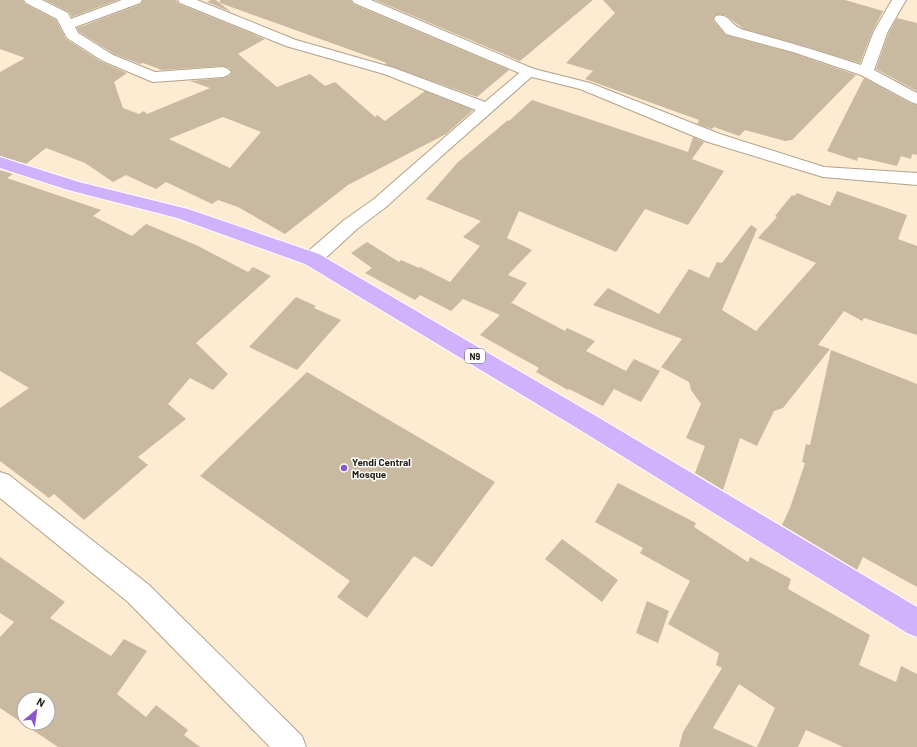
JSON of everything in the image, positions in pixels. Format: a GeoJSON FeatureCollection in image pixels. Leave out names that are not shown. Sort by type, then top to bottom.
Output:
{"type":"FeatureCollection","features":[{"type":"Feature","properties":{"kind":"highway","name":"N9"},"geometry":{"type":"LineString","coordinates":[[0,162],[74,186],[182,213],[312,259],[593,426],[917,623]]}},
{"type":"Feature","properties":{"kind":"street"},"geometry":{"type":"LineString","coordinates":[[31,0],[63,16],[72,35],[129,68],[153,77],[223,72]]}},
{"type":"Feature","properties":{"kind":"street"},"geometry":{"type":"LineString","coordinates":[[67,26],[135,0]]}},
{"type":"Feature","properties":{"kind":"street"},"geometry":{"type":"LineString","coordinates":[[185,0],[291,43],[389,70],[486,108]]}},
{"type":"Feature","properties":{"kind":"street"},"geometry":{"type":"LineString","coordinates":[[359,0],[529,72],[585,86],[714,138],[822,172],[917,179]]}},
{"type":"Feature","properties":{"kind":"street"},"geometry":{"type":"LineString","coordinates":[[866,72],[881,31],[900,0]]}},
{"type":"Feature","properties":{"kind":"street"},"geometry":{"type":"LineString","coordinates":[[721,20],[731,31],[798,49],[866,72],[917,99]]}},
{"type":"Feature","properties":{"kind":"street"},"geometry":{"type":"LineString","coordinates":[[312,259],[350,226],[380,204],[438,150],[529,72]]}},
{"type":"Feature","properties":{"kind":"street"},"geometry":{"type":"LineString","coordinates":[[0,483],[138,593],[291,747]]}},
{"type":"Feature","properties":{"kind":"building"},"geometry":{"type":"Polygon","coordinates":[[[0,0],[23,0],[25,4],[56,20],[66,39],[102,62],[127,73],[114,82],[123,108],[139,114],[144,111],[147,114],[210,88],[190,81],[223,78],[229,76],[232,72],[229,68],[223,66],[162,70],[143,63],[140,64],[114,54],[79,32],[77,28],[141,4],[143,0],[176,0],[179,4],[265,39],[238,54],[277,87],[310,74],[325,86],[335,82],[375,117],[377,115],[385,121],[425,91],[473,110],[446,134],[348,185],[285,234],[238,207],[218,200],[212,204],[166,182],[156,189],[126,175],[113,182],[85,163],[46,148],[26,164],[0,156],[0,72],[25,58],[0,49],[0,0]],[[223,117],[169,139],[230,168],[261,132],[223,117]]]}},
{"type":"Feature","properties":{"kind":"building"},"geometry":{"type":"Polygon","coordinates":[[[45,0],[118,0],[72,17],[69,12],[45,0]]]}},
{"type":"Feature","properties":{"kind":"building"},"geometry":{"type":"Polygon","coordinates":[[[216,0],[231,12],[207,2],[216,0]]]}},
{"type":"Feature","properties":{"kind":"building"},"geometry":{"type":"Polygon","coordinates":[[[220,0],[351,0],[353,4],[509,70],[477,97],[220,3],[220,0]]]}},
{"type":"Feature","properties":{"kind":"building"},"geometry":{"type":"Polygon","coordinates":[[[375,0],[593,0],[520,61],[375,0]]]}},
{"type":"Feature","properties":{"kind":"building"},"geometry":{"type":"Polygon","coordinates":[[[603,0],[845,0],[883,11],[873,30],[860,63],[744,29],[725,15],[715,15],[713,20],[726,35],[793,53],[856,75],[792,140],[785,141],[745,130],[739,136],[714,127],[712,129],[697,124],[699,120],[585,79],[593,71],[566,63],[615,13],[603,0]]]}},
{"type":"Feature","properties":{"kind":"building"},"geometry":{"type":"Polygon","coordinates":[[[897,18],[917,23],[917,91],[876,69],[889,32],[897,18]]]}},
{"type":"Feature","properties":{"kind":"building"},"geometry":{"type":"Polygon","coordinates":[[[864,78],[910,103],[917,105],[917,155],[912,154],[911,159],[901,156],[897,166],[858,157],[857,161],[827,151],[864,78]]]}},
{"type":"Feature","properties":{"kind":"building"},"geometry":{"type":"Polygon","coordinates":[[[532,100],[688,152],[693,137],[704,142],[692,159],[724,171],[688,225],[645,209],[616,252],[519,211],[507,238],[532,250],[508,275],[527,283],[509,306],[512,303],[565,331],[567,328],[595,341],[586,351],[626,371],[634,359],[660,371],[641,402],[614,389],[603,406],[569,389],[568,390],[536,372],[539,368],[480,335],[500,315],[463,299],[451,311],[420,295],[415,300],[365,273],[372,268],[351,253],[367,242],[399,262],[401,260],[419,268],[420,267],[450,282],[480,246],[463,237],[481,221],[426,199],[457,163],[508,120],[509,121],[532,100]]]}},
{"type":"Feature","properties":{"kind":"building"},"geometry":{"type":"Polygon","coordinates":[[[0,170],[13,174],[7,178],[101,210],[93,216],[132,236],[146,224],[196,245],[248,272],[253,267],[271,276],[196,343],[228,374],[213,390],[190,378],[168,404],[186,419],[138,457],[148,465],[84,520],[54,494],[49,498],[0,461],[0,408],[29,388],[0,371],[0,170]]]}},
{"type":"Feature","properties":{"kind":"building"},"geometry":{"type":"Polygon","coordinates":[[[837,191],[907,215],[898,239],[917,246],[917,335],[864,318],[862,321],[844,311],[818,345],[830,349],[783,408],[774,411],[757,446],[740,438],[723,490],[695,473],[705,446],[686,438],[701,404],[691,390],[689,382],[661,367],[682,339],[593,305],[608,288],[659,314],[689,269],[709,278],[717,262],[722,263],[751,225],[757,229],[722,310],[756,331],[816,263],[758,238],[777,217],[775,216],[792,195],[794,196],[797,193],[830,206],[837,191]]]}},
{"type":"Feature","properties":{"kind":"building"},"geometry":{"type":"Polygon","coordinates":[[[296,297],[316,306],[314,308],[341,320],[297,370],[249,347],[296,297]]]}},
{"type":"Feature","properties":{"kind":"building"},"geometry":{"type":"Polygon","coordinates":[[[831,350],[917,384],[917,587],[863,557],[857,570],[782,525],[790,508],[805,463],[802,462],[806,444],[810,445],[831,350]]]}},
{"type":"Feature","properties":{"kind":"building"},"geometry":{"type":"Polygon","coordinates":[[[307,372],[495,482],[432,567],[414,556],[367,618],[337,597],[350,581],[200,476],[307,372]]]}},
{"type":"Feature","properties":{"kind":"building"},"geometry":{"type":"Polygon","coordinates":[[[618,483],[696,523],[694,527],[748,562],[750,557],[791,579],[788,589],[870,635],[859,665],[896,682],[901,666],[917,674],[917,747],[843,747],[806,730],[798,747],[757,747],[775,708],[739,684],[713,728],[755,747],[679,747],[683,732],[722,668],[716,665],[719,653],[668,624],[690,581],[640,553],[643,548],[595,522],[618,483]]]}},
{"type":"Feature","properties":{"kind":"building"},"geometry":{"type":"Polygon","coordinates":[[[562,539],[618,580],[602,602],[545,559],[562,539]]]}},
{"type":"Feature","properties":{"kind":"building"},"geometry":{"type":"Polygon","coordinates":[[[0,557],[65,602],[50,618],[111,656],[124,639],[147,651],[117,694],[146,717],[156,705],[188,730],[184,735],[200,747],[58,747],[34,731],[56,731],[56,691],[16,691],[16,719],[0,708],[0,637],[14,622],[0,613],[0,557]]]}},
{"type":"Feature","properties":{"kind":"building"},"geometry":{"type":"Polygon","coordinates":[[[647,601],[669,611],[658,643],[636,633],[647,601]]]}},
{"type":"Feature","properties":{"kind":"place","name":"Yendi Central Mosque"},"geometry":{"type":"Point","coordinates":[344,468]}}]}
